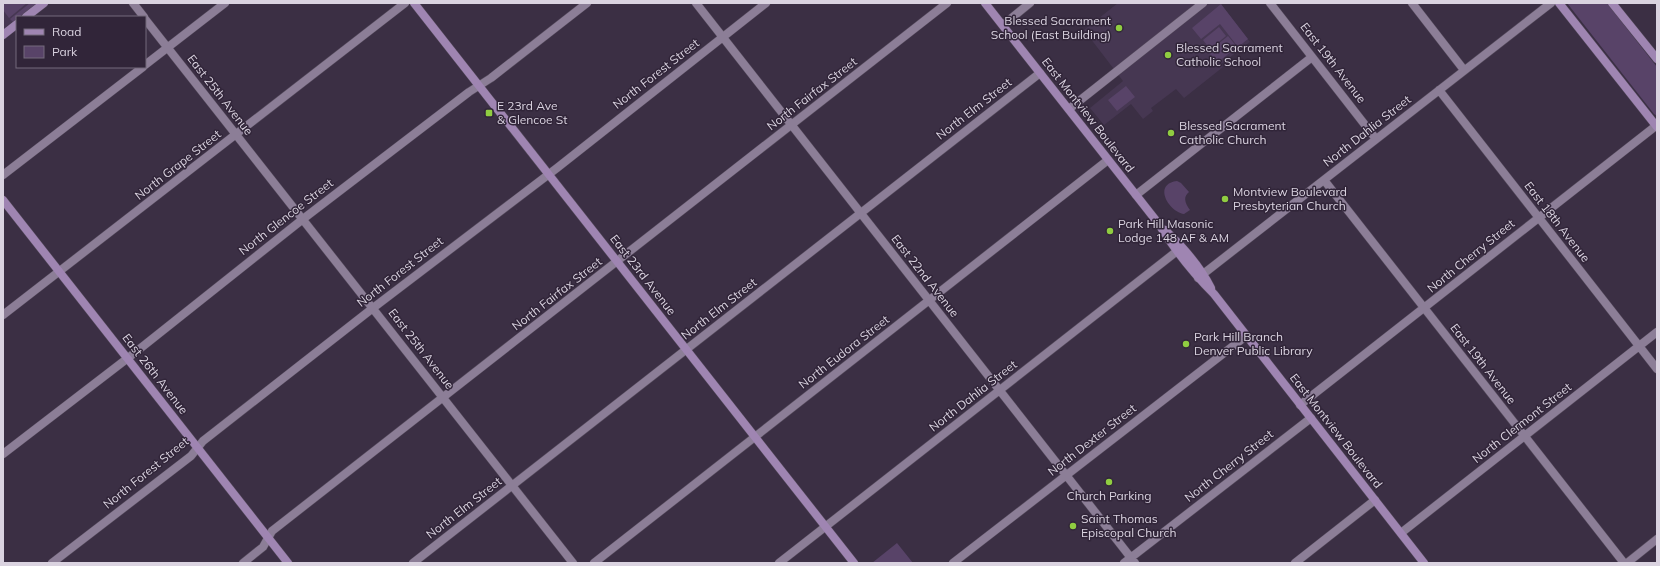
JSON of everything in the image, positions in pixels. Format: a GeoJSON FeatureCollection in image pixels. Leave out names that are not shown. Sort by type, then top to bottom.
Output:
{"type":"FeatureCollection","features":[{"type":"Feature","properties":{"kind":"street"},"geometry":{"type":"LineString","coordinates":[[27,16],[44,3]]}},
{"type":"Feature","properties":{"kind":"street","name":"East 25th Avenue"},"geometry":{"type":"LineString","coordinates":[[132,3],[142,16]]}},
{"type":"Feature","properties":{"kind":"street"},"geometry":{"type":"LineString","coordinates":[[146,64],[225,3]]}},
{"type":"Feature","properties":{"kind":"street","name":"North Grape Street"},"geometry":{"type":"LineString","coordinates":[[3,315],[405,3]]}},
{"type":"Feature","properties":{"kind":"street","name":"East 23rd Avenue"},"geometry":{"type":"LineString","coordinates":[[414,3],[854,563]]}},
{"type":"Feature","properties":{"kind":"street","name":"North Glencoe Street"},"geometry":{"type":"LineString","coordinates":[[3,454],[303,219],[480,86],[587,3]]}},
{"type":"Feature","properties":{"kind":"street","name":"East 22nd Avenue"},"geometry":{"type":"LineString","coordinates":[[696,3],[1133,560]]}},
{"type":"Feature","properties":{"kind":"street","name":"North Forest Street"},"geometry":{"type":"LineString","coordinates":[[52,563],[191,456],[203,441],[766,3]]}},
{"type":"Feature","properties":{"kind":"street","name":"North Fairfax Street"},"geometry":{"type":"LineString","coordinates":[[243,563],[263,547],[272,531],[948,3]]}},
{"type":"Feature","properties":{"kind":"street","name":"East Montview Boulevard"},"geometry":{"type":"LineString","coordinates":[[985,3],[1201,276],[1246,336],[1424,563]]}},
{"type":"Feature","properties":{"kind":"street"},"geometry":{"type":"LineString","coordinates":[[1002,25],[1030,3]]}},
{"type":"Feature","properties":{"kind":"street"},"geometry":{"type":"LineString","coordinates":[[1069,109],[1203,3]]}},
{"type":"Feature","properties":{"kind":"street","name":"East 19th Avenue"},"geometry":{"type":"LineString","coordinates":[[1270,3],[1376,139]]}},
{"type":"Feature","properties":{"kind":"street"},"geometry":{"type":"LineString","coordinates":[[1412,3],[1464,70]]}},
{"type":"Feature","properties":{"kind":"street","name":"North Dahlia Street"},"geometry":{"type":"LineString","coordinates":[[1201,276],[1551,3]]}},
{"type":"Feature","properties":{"kind":"street"},"geometry":{"type":"LineString","coordinates":[[1559,3],[1657,126]]}},
{"type":"Feature","properties":{"kind":"street"},"geometry":{"type":"LineString","coordinates":[[1612,3],[1657,59]]}},
{"type":"Feature","properties":{"kind":"street","name":"East 25th Avenue"},"geometry":{"type":"LineString","coordinates":[[146,20],[573,563]]}},
{"type":"Feature","properties":{"kind":"street"},"geometry":{"type":"LineString","coordinates":[[3,35],[16,25]]}},
{"type":"Feature","properties":{"kind":"street"},"geometry":{"type":"LineString","coordinates":[[1136,195],[1312,57]]}},
{"type":"Feature","properties":{"kind":"street"},"geometry":{"type":"LineString","coordinates":[[3,176],[141,68]]}},
{"type":"Feature","properties":{"kind":"street","name":"North Elm Street"},"geometry":{"type":"LineString","coordinates":[[413,563],[687,350],[860,212],[1040,73]]}},
{"type":"Feature","properties":{"kind":"street","name":"East 18th Avenue"},"geometry":{"type":"LineString","coordinates":[[1439,90],[1657,369]]}},
{"type":"Feature","properties":{"kind":"street","name":"North Cherry Street"},"geometry":{"type":"LineString","coordinates":[[1300,405],[1424,309],[1538,217],[1657,126]]}},
{"type":"Feature","properties":{"kind":"street","name":"North Eudora Street"},"geometry":{"type":"LineString","coordinates":[[594,563],[1108,160]]}},
{"type":"Feature","properties":{"kind":"street","name":"East 19th Avenue"},"geometry":{"type":"LineString","coordinates":[[1324,180],[1625,563]]}},
{"type":"Feature","properties":{"kind":"street","name":"East 26th Avenue"},"geometry":{"type":"LineString","coordinates":[[3,200],[288,563]]}},
{"type":"Feature","properties":{"kind":"street","name":"North Dahlia Street"},"geometry":{"type":"LineString","coordinates":[[779,563],[1179,249]]}},
{"type":"Feature","properties":{"kind":"street","name":"North Clermont Street"},"geometry":{"type":"LineString","coordinates":[[1401,533],[1657,332]]}},
{"type":"Feature","properties":{"kind":"street","name":"North Dexter Street"},"geometry":{"type":"LineString","coordinates":[[953,563],[1246,336]]}},
{"type":"Feature","properties":{"kind":"street","name":"North Cherry Street"},"geometry":{"type":"LineString","coordinates":[[1124,563],[1133,560],[1311,418]]}},
{"type":"Feature","properties":{"kind":"street"},"geometry":{"type":"LineString","coordinates":[[1295,563],[1375,500]]}},
{"type":"Feature","properties":{"kind":"street"},"geometry":{"type":"LineString","coordinates":[[1625,563],[1657,539]]}},
{"type":"Feature","properties":{"kind":"shaded area"},"geometry":{"type":"Polygon","coordinates":[[[3,3],[37,3],[20,16],[16,16],[16,19],[3,29],[3,3]]]}},
{"type":"Feature","properties":{"kind":"shaded area","name":"Blessed Sacrament Catholic School"},"geometry":{"type":"Polygon","coordinates":[[[1118,3],[1220,3],[1250,42],[1221,64],[1223,67],[1184,98],[1176,89],[1151,108],[1153,111],[1143,119],[1131,104],[1104,125],[1090,108],[1123,81],[1084,30],[1118,3]]]}},
{"type":"Feature","properties":{"kind":"green space"},"geometry":{"type":"Polygon","coordinates":[[[3,3],[27,3],[9,18],[3,10],[3,3]]]}},
{"type":"Feature","properties":{"kind":"green space"},"geometry":{"type":"Polygon","coordinates":[[[30,3],[37,3],[21,16],[16,16],[16,20],[13,22],[10,19],[30,3]]]}},
{"type":"Feature","properties":{"kind":"green space"},"geometry":{"type":"Polygon","coordinates":[[[1567,3],[1607,3],[1657,67],[1657,116],[1654,114],[1567,3]]]}},
{"type":"Feature","properties":{"kind":"green space"},"geometry":{"type":"Polygon","coordinates":[[[1221,4],[1248,39],[1238,47],[1220,24],[1201,39],[1192,28],[1221,4]]]}},
{"type":"Feature","properties":{"kind":"green space"},"geometry":{"type":"Polygon","coordinates":[[[1219,27],[1226,36],[1210,49],[1203,40],[1219,27]]]}},
{"type":"Feature","properties":{"kind":"green space"},"geometry":{"type":"Polygon","coordinates":[[[1228,36],[1237,47],[1217,63],[1208,52],[1228,36]]]}},
{"type":"Feature","properties":{"kind":"green space"},"geometry":{"type":"Polygon","coordinates":[[[1126,86],[1135,97],[1117,111],[1108,100],[1126,86]]]}},
{"type":"Feature","properties":{"kind":"green space"},"geometry":{"type":"Polygon","coordinates":[[[1177,181],[1181,183],[1189,192],[1185,199],[1190,210],[1184,214],[1173,208],[1164,192],[1165,187],[1170,183],[1177,181]]]}},
{"type":"Feature","properties":{"kind":"green space"},"geometry":{"type":"Polygon","coordinates":[[[897,543],[913,563],[872,563],[897,543]]]}},
{"type":"Feature","properties":{"kind":"place","name":"Blessed Sacrament School (East Building)"},"geometry":{"type":"Point","coordinates":[1119,28]}},
{"type":"Feature","properties":{"kind":"place","name":"Blessed Sacrament Catholic School"},"geometry":{"type":"Point","coordinates":[1168,55]}},
{"type":"Feature","properties":{"kind":"place","name":"E 23rd Ave & Glencoe St"},"geometry":{"type":"Point","coordinates":[489,113]}},
{"type":"Feature","properties":{"kind":"place","name":"Blessed Sacrament Catholic Church"},"geometry":{"type":"Point","coordinates":[1171,133]}},
{"type":"Feature","properties":{"kind":"place","name":"Montview Boulevard Presbyterian Church"},"geometry":{"type":"Point","coordinates":[1225,199]}},
{"type":"Feature","properties":{"kind":"place","name":"Park Hill Masonic Lodge 148 AF & AM"},"geometry":{"type":"Point","coordinates":[1110,231]}},
{"type":"Feature","properties":{"kind":"place","name":"Park Hill Branch Denver Public Library"},"geometry":{"type":"Point","coordinates":[1186,344]}},
{"type":"Feature","properties":{"kind":"place","name":"Church Parking"},"geometry":{"type":"Point","coordinates":[1109,482]}},
{"type":"Feature","properties":{"kind":"place","name":"Saint Thomas Episcopal Church"},"geometry":{"type":"Point","coordinates":[1073,526]}}]}
